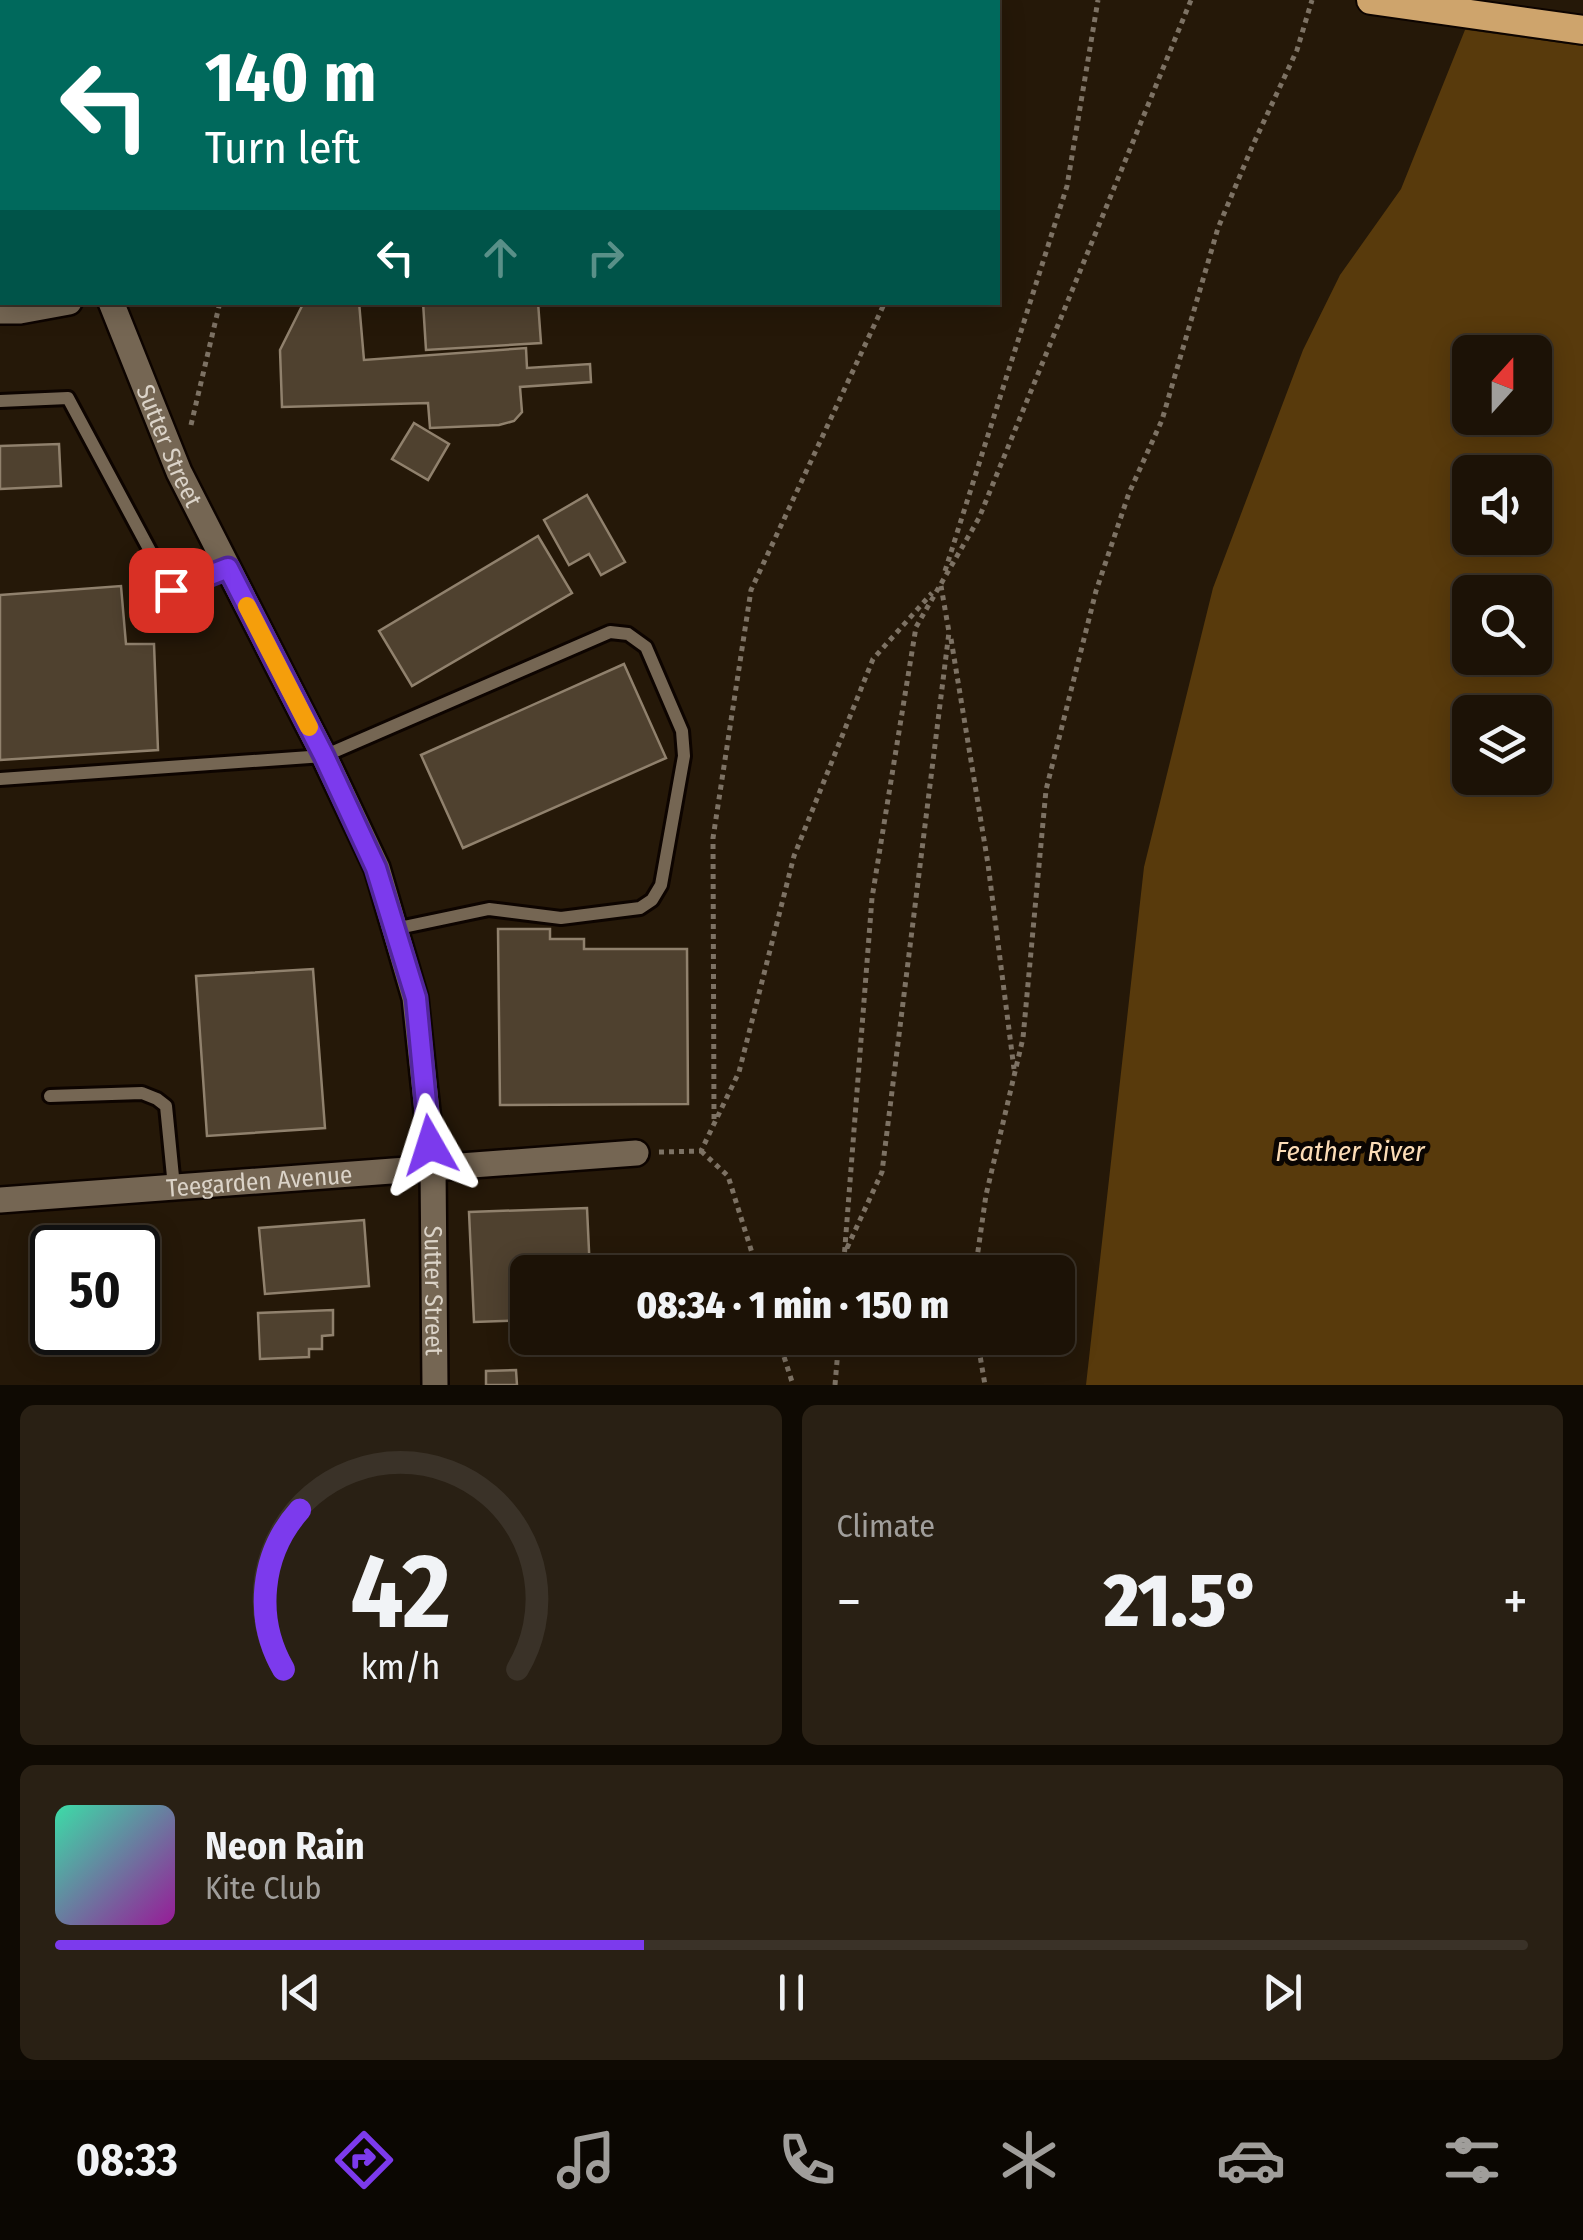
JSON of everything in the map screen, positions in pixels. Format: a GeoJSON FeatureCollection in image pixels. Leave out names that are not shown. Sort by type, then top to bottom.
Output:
{"type":"FeatureCollection","features":[{"type":"Feature","properties":{"kind":"highway"},"geometry":{"type":"LineString","coordinates":[[1372,0],[1583,30]]}},
{"type":"Feature","properties":{"kind":"main road"},"geometry":{"type":"LineString","coordinates":[[0,311],[53,305]]}},
{"type":"Feature","properties":{"kind":"main road","name":"Sutter Street"},"geometry":{"type":"LineString","coordinates":[[112,305],[179,472],[324,756],[376,868],[416,998],[433,1168],[434,1385]]}},
{"type":"Feature","properties":{"kind":"main road","name":"Teegarden Avenue"},"geometry":{"type":"LineString","coordinates":[[0,1200],[636,1153]]}},
{"type":"Feature","properties":{"kind":"lane"},"geometry":{"type":"LineString","coordinates":[[0,401],[68,398],[171,590],[228,568]]}},
{"type":"Feature","properties":{"kind":"lane"},"geometry":{"type":"LineString","coordinates":[[0,779],[324,756],[610,632],[628,634],[646,647],[682,730],[684,756],[661,886],[652,900],[640,908],[560,918],[489,908],[394,929]]}},
{"type":"Feature","properties":{"kind":"lane"},"geometry":{"type":"LineString","coordinates":[[50,1096],[142,1093],[157,1098],[166,1106],[174,1187]]}},
{"type":"Feature","properties":{"kind":"path"},"geometry":{"type":"LineString","coordinates":[[702,1151],[739,1072],[794,856],[873,659],[941,583],[1068,186],[1098,0]]}},
{"type":"Feature","properties":{"kind":"path"},"geometry":{"type":"LineString","coordinates":[[844,1253],[872,898],[916,626],[979,518],[1191,0]]}},
{"type":"Feature","properties":{"kind":"path"},"geometry":{"type":"LineString","coordinates":[[978,1255],[986,1195],[1023,1038],[1046,790],[1096,591],[1128,493],[1162,420],[1218,228],[1297,50],[1312,0]]}},
{"type":"Feature","properties":{"kind":"path"},"geometry":{"type":"LineString","coordinates":[[190,426],[219,305]]}},
{"type":"Feature","properties":{"kind":"path"},"geometry":{"type":"LineString","coordinates":[[714,1122],[713,838],[751,590],[885,305]]}},
{"type":"Feature","properties":{"kind":"path"},"geometry":{"type":"LineString","coordinates":[[941,583],[988,864],[1015,1072]]}},
{"type":"Feature","properties":{"kind":"path"},"geometry":{"type":"LineString","coordinates":[[844,1253],[882,1172],[949,632]]}},
{"type":"Feature","properties":{"kind":"path"},"geometry":{"type":"LineString","coordinates":[[636,1153],[702,1151],[728,1176],[753,1255]]}},
{"type":"Feature","properties":{"kind":"path"},"geometry":{"type":"LineString","coordinates":[[783,1355],[793,1385]]}},
{"type":"Feature","properties":{"kind":"path"},"geometry":{"type":"LineString","coordinates":[[835,1385],[837,1355]]}},
{"type":"Feature","properties":{"kind":"path"},"geometry":{"type":"LineString","coordinates":[[980,1355],[985,1385]]}},
{"type":"Feature","properties":{"kind":"water","name":"Feather River"},"geometry":{"type":"Polygon","coordinates":[[[1477,0],[1583,0],[1583,1385],[1086,1385],[1144,867],[1213,588],[1303,350],[1340,275],[1401,189],[1477,0]]]}},
{"type":"Feature","properties":{"kind":"pier"},"geometry":{"type":"Polygon","coordinates":[[[1472,0],[1583,0],[1583,46],[1460,29],[1472,0]]]}},
{"type":"Feature","properties":{"kind":"building"},"geometry":{"type":"Polygon","coordinates":[[[302,305],[359,305],[364,360],[526,348],[527,368],[590,364],[591,382],[520,387],[522,412],[514,421],[430,428],[428,403],[282,407],[280,350],[302,305]]]}},
{"type":"Feature","properties":{"kind":"building"},"geometry":{"type":"Polygon","coordinates":[[[423,305],[538,305],[541,343],[426,350],[423,305]]]}},
{"type":"Feature","properties":{"kind":"building"},"geometry":{"type":"Polygon","coordinates":[[[414,423],[449,444],[428,480],[392,459],[414,423]]]}},
{"type":"Feature","properties":{"kind":"building"},"geometry":{"type":"Polygon","coordinates":[[[59,444],[61,486],[0,489],[0,446],[59,444]]]}},
{"type":"Feature","properties":{"kind":"building"},"geometry":{"type":"Polygon","coordinates":[[[587,495],[625,562],[601,575],[589,554],[569,565],[544,520],[587,495]]]}},
{"type":"Feature","properties":{"kind":"building"},"geometry":{"type":"Polygon","coordinates":[[[538,536],[572,593],[412,686],[379,631],[538,536]]]}},
{"type":"Feature","properties":{"kind":"building"},"geometry":{"type":"Polygon","coordinates":[[[121,586],[126,644],[154,644],[158,750],[0,760],[0,595],[121,586]]]}},
{"type":"Feature","properties":{"kind":"building"},"geometry":{"type":"Polygon","coordinates":[[[624,664],[666,758],[463,848],[421,755],[624,664]]]}},
{"type":"Feature","properties":{"kind":"building"},"geometry":{"type":"Polygon","coordinates":[[[498,929],[550,929],[550,939],[584,939],[584,949],[687,949],[688,1104],[500,1105],[498,929]]]}},
{"type":"Feature","properties":{"kind":"building"},"geometry":{"type":"Polygon","coordinates":[[[313,969],[325,1128],[207,1136],[196,976],[313,969]]]}},
{"type":"Feature","properties":{"kind":"building"},"geometry":{"type":"Polygon","coordinates":[[[587,1208],[589,1255],[510,1255],[510,1321],[474,1322],[469,1212],[587,1208]]]}},
{"type":"Feature","properties":{"kind":"building"},"geometry":{"type":"Polygon","coordinates":[[[364,1220],[369,1286],[265,1294],[259,1228],[364,1220]]]}},
{"type":"Feature","properties":{"kind":"building"},"geometry":{"type":"Polygon","coordinates":[[[333,1310],[333,1335],[322,1336],[322,1349],[309,1349],[309,1357],[260,1359],[258,1313],[333,1310]]]}},
{"type":"Feature","properties":{"kind":"building"},"geometry":{"type":"Polygon","coordinates":[[[516,1370],[517,1385],[486,1385],[486,1371],[516,1370]]]}},
{"type":"Feature","properties":{"kind":"slow traffic"},"geometry":{"type":"LineString","coordinates":[[247,606],[309,727]]}},
{"type":"Feature","properties":{"kind":"route"},"geometry":{"type":"LineString","coordinates":[[171,590],[228,568],[324,756],[376,868],[416,998],[430,1145]]}}]}
